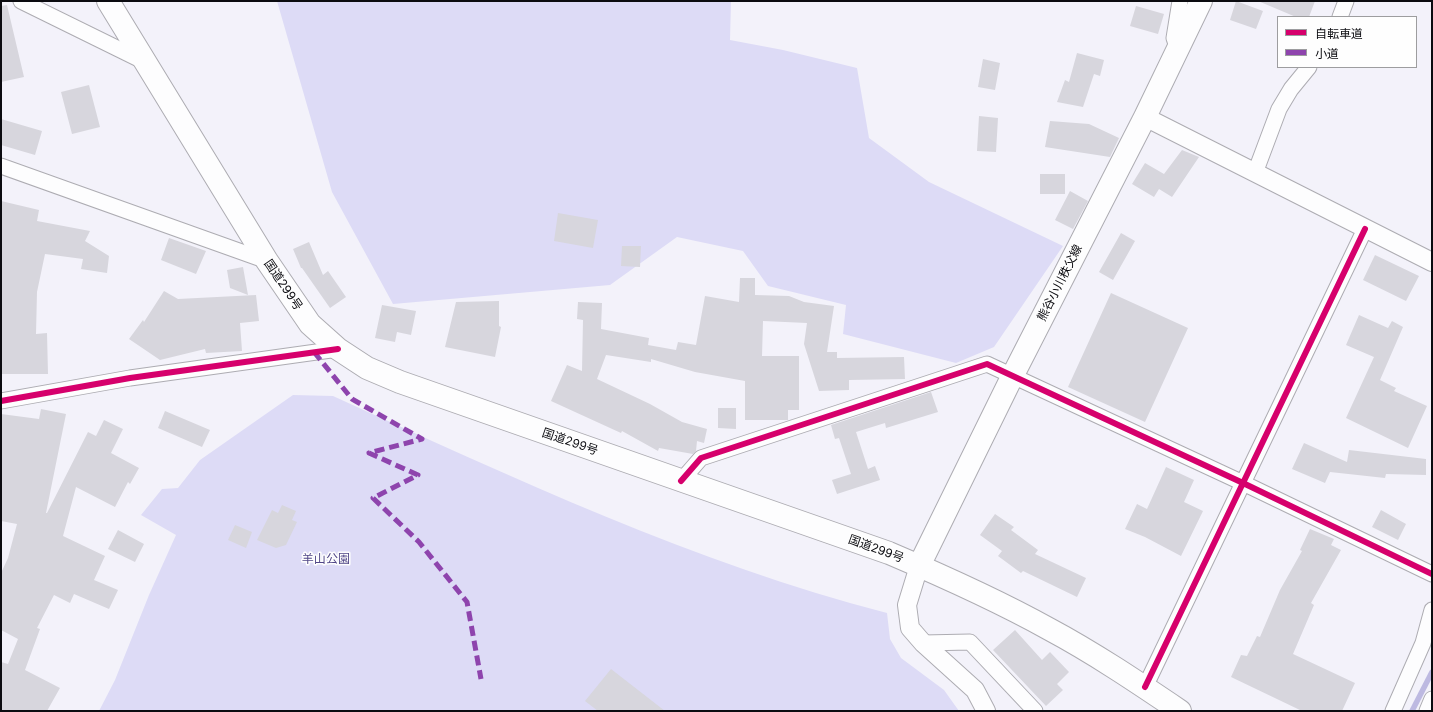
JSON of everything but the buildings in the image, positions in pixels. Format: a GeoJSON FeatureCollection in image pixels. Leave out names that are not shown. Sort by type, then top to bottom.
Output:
{"type":"FeatureCollection","features":[{"type":"Feature","properties":{"kind":"main road","name":"国道299号"},"geometry":{"type":"LineString","coordinates":[[108,1],[267,261],[310,324],[338,349],[367,368],[400,382],[890,553],[1049,629],[1145,687],[1180,711]]}},
{"type":"Feature","properties":{"kind":"main road","name":"熊谷小川秩父線"},"geometry":{"type":"LineString","coordinates":[[919,566],[1013,375],[1145,117],[1201,1]]}},
{"type":"Feature","properties":{"kind":"street"},"geometry":{"type":"LineString","coordinates":[[21,1],[147,64]]}},
{"type":"Feature","properties":{"kind":"street"},"geometry":{"type":"LineString","coordinates":[[1178,49],[1174,38],[1180,1]]}},
{"type":"Feature","properties":{"kind":"street"},"geometry":{"type":"LineString","coordinates":[[1340,16],[1346,1]]}},
{"type":"Feature","properties":{"kind":"street"},"geometry":{"type":"LineString","coordinates":[[1254,173],[1279,109],[1291,89],[1308,68]]}},
{"type":"Feature","properties":{"kind":"street"},"geometry":{"type":"LineString","coordinates":[[1145,117],[1365,230],[1432,262]]}},
{"type":"Feature","properties":{"kind":"street"},"geometry":{"type":"LineString","coordinates":[[1,166],[267,261]]}},
{"type":"Feature","properties":{"kind":"street"},"geometry":{"type":"LineString","coordinates":[[1145,687],[1365,230]]}},
{"type":"Feature","properties":{"kind":"street"},"geometry":{"type":"LineString","coordinates":[[1,401],[137,377],[338,349]]}},
{"type":"Feature","properties":{"kind":"street"},"geometry":{"type":"LineString","coordinates":[[681,481],[701,458],[987,364],[1243,483],[1432,574]]}},
{"type":"Feature","properties":{"kind":"street"},"geometry":{"type":"LineString","coordinates":[[919,566],[907,606],[910,628],[923,644],[975,690],[986,711]]}},
{"type":"Feature","properties":{"kind":"street"},"geometry":{"type":"LineString","coordinates":[[1393,711],[1423,643],[1432,610]]}},
{"type":"Feature","properties":{"kind":"street"},"geometry":{"type":"LineString","coordinates":[[923,644],[970,642],[1035,711]]}},
{"type":"Feature","properties":{"kind":"street"},"geometry":{"type":"LineString","coordinates":[[1427,711],[1432,699]]}},
{"type":"Feature","properties":{"kind":"green space"},"geometry":{"type":"Polygon","coordinates":[[[277,1],[731,1],[730,40],[783,50],[857,68],[869,138],[929,182],[1063,246],[994,347],[956,363],[843,334],[846,305],[768,286],[743,251],[677,237],[610,285],[393,304],[332,192],[277,1]]]}},
{"type":"Feature","properties":{"kind":"green space","name":"羊山公園"},"geometry":{"type":"Polygon","coordinates":[[[293,395],[333,396],[537,488],[675,544],[744,570],[815,593],[887,613],[890,639],[901,658],[944,690],[959,711],[99,711],[115,680],[149,595],[176,535],[141,515],[162,489],[178,488],[200,460],[293,395]]]}},
{"type":"Feature","properties":{"kind":"waterway"},"geometry":{"type":"LineString","coordinates":[[1412,711],[1432,672]]}},
{"type":"Feature","properties":{"kind":"marked path"},"geometry":{"type":"LineString","coordinates":[[314,352],[352,399],[422,439],[369,453],[418,475],[373,498],[419,542],[467,602],[481,679]]}},
{"type":"Feature","properties":{"kind":"cycle path"},"geometry":{"type":"LineString","coordinates":[[1145,687],[1365,229]]}},
{"type":"Feature","properties":{"kind":"cycle path"},"geometry":{"type":"LineString","coordinates":[[1,401],[130,378],[338,349]]}},
{"type":"Feature","properties":{"kind":"cycle path"},"geometry":{"type":"LineString","coordinates":[[681,481],[701,458],[987,364],[1243,483],[1432,574]]}}]}
